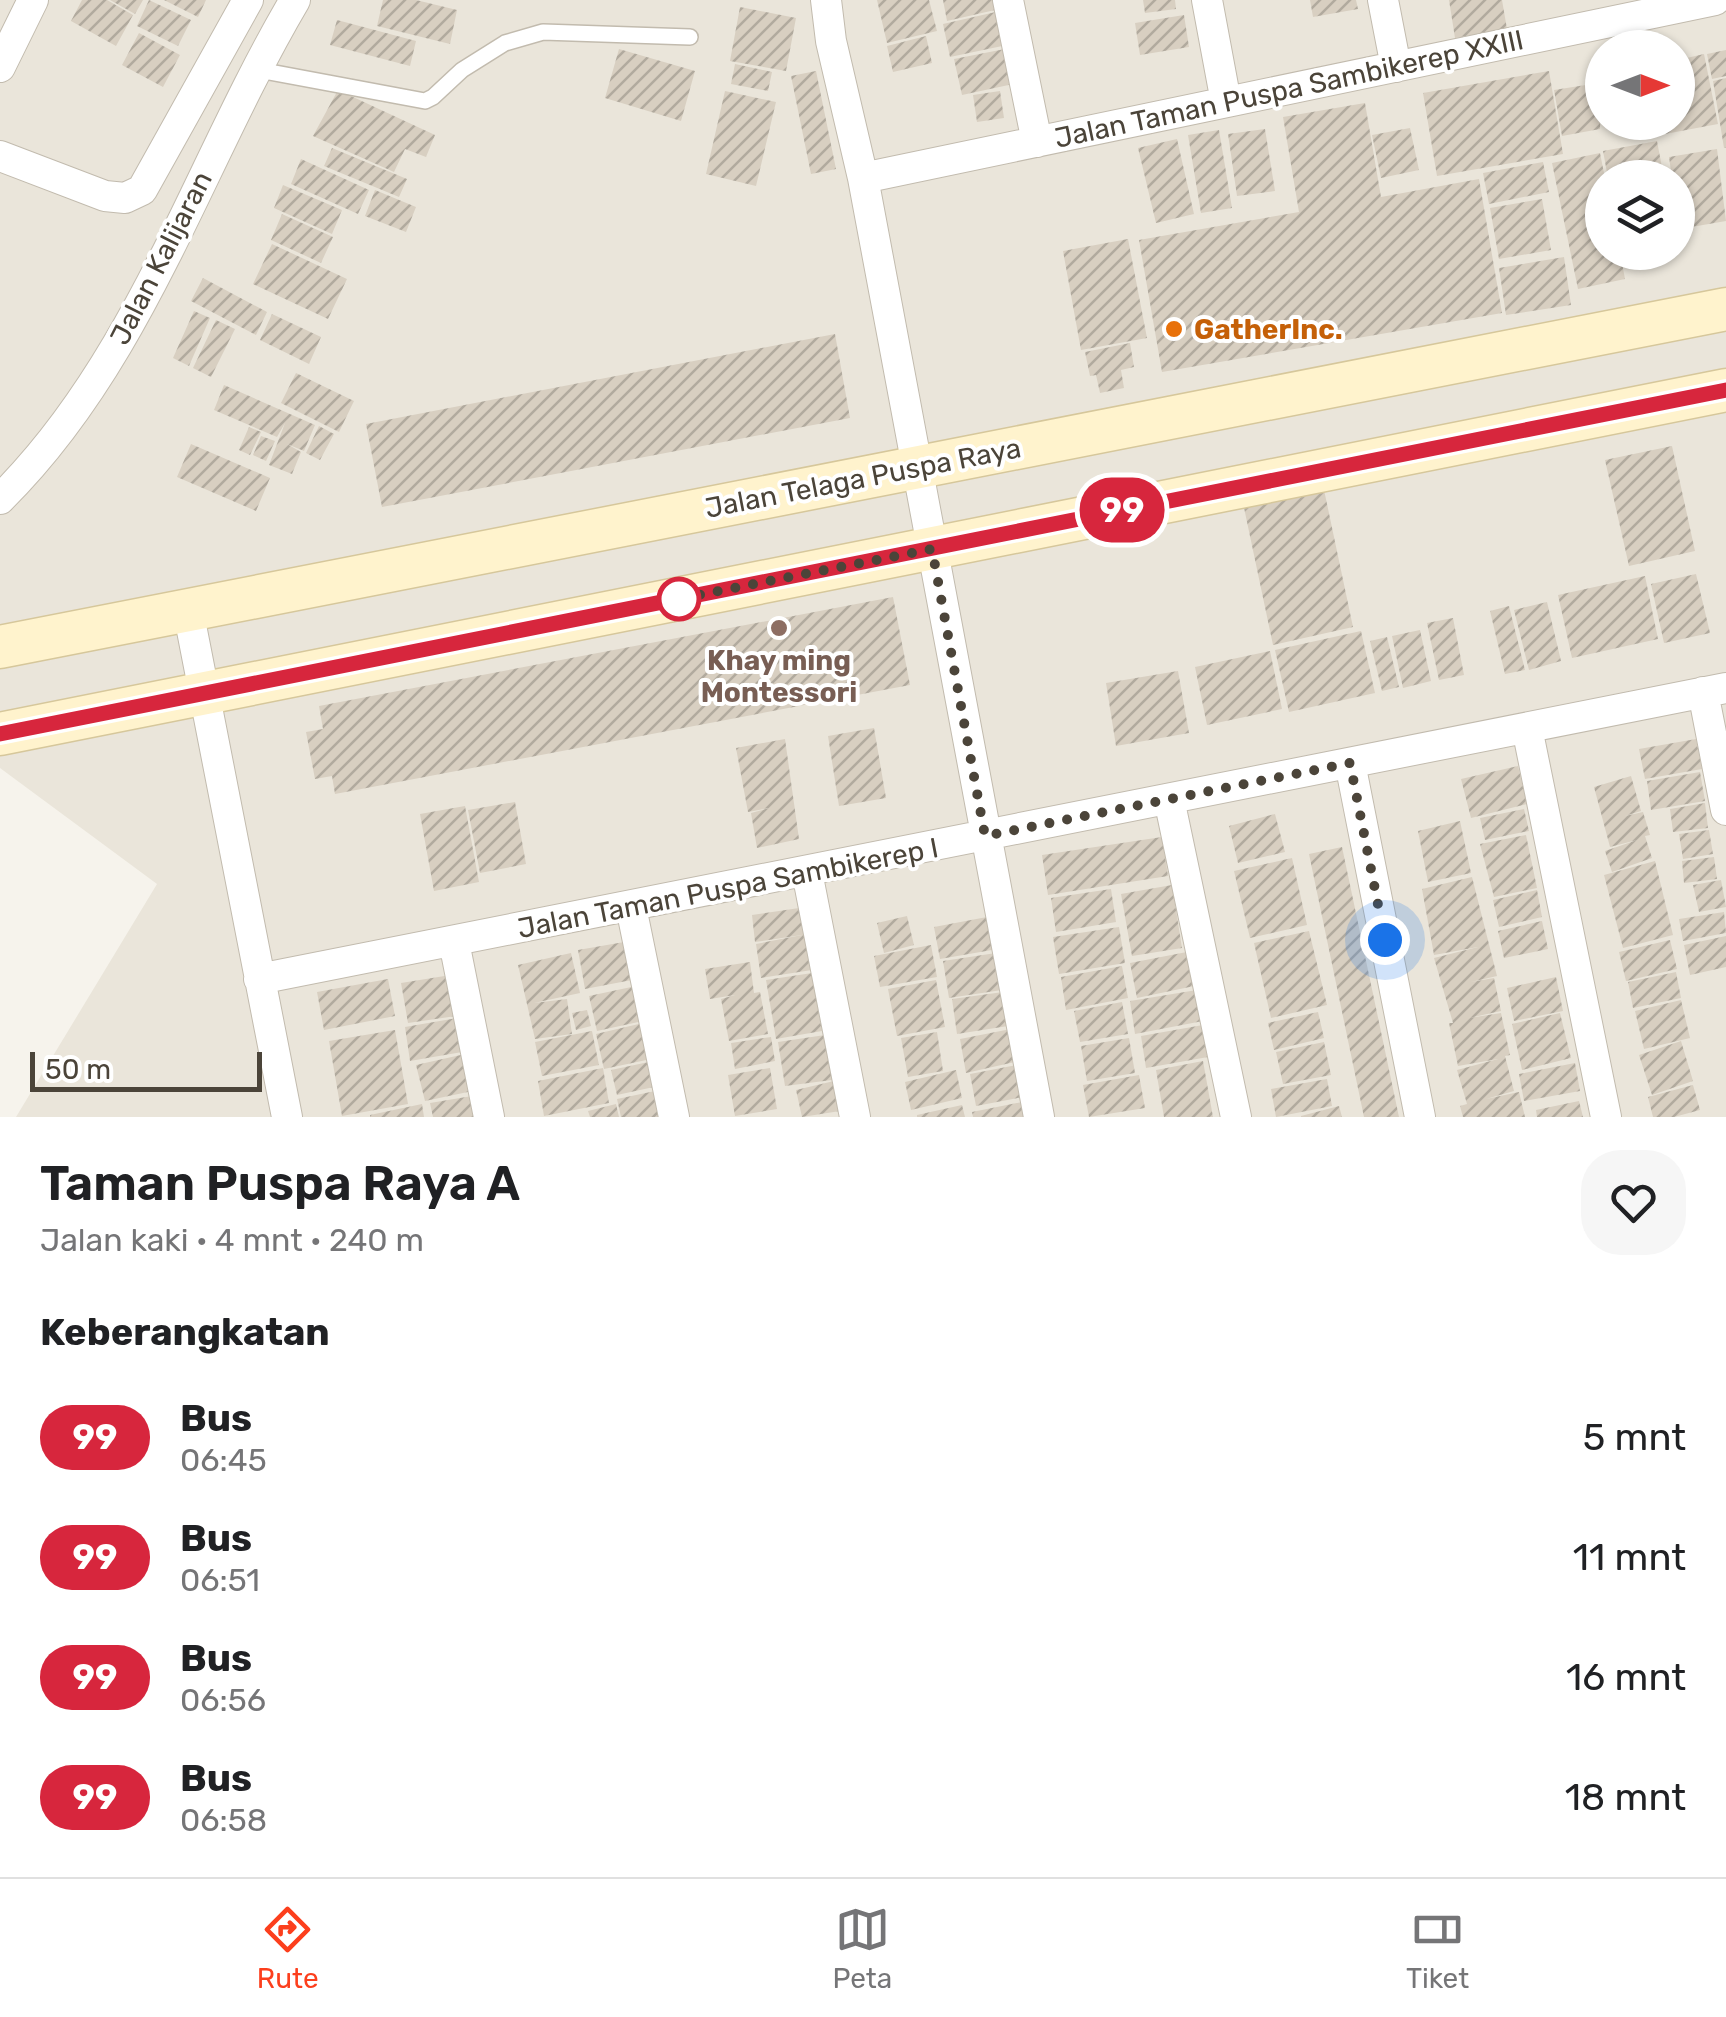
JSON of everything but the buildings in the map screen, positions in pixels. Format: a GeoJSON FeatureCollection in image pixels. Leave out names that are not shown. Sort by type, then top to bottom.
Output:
{"type":"FeatureCollection","features":[{"type":"Feature","properties":{"kind":"main road","name":"Jalan Telaga Puspa Raya"},"geometry":{"type":"LineString","coordinates":[[0,647],[1726,309]]}},
{"type":"Feature","properties":{"kind":"main road"},"geometry":{"type":"LineString","coordinates":[[0,734],[1726,390]]}},
{"type":"Feature","properties":{"kind":"street"},"geometry":{"type":"LineString","coordinates":[[0,67],[33,0]]}},
{"type":"Feature","properties":{"kind":"street"},"geometry":{"type":"LineString","coordinates":[[0,156],[105,196],[125,198],[142,190],[248,0]]}},
{"type":"Feature","properties":{"kind":"street","name":"Jalan Kalijaran"},"geometry":{"type":"LineString","coordinates":[[0,499],[74,410],[122,338],[147,294],[254,69],[295,0]]}},
{"type":"Feature","properties":{"kind":"street"},"geometry":{"type":"LineString","coordinates":[[826,0],[1039,1117]]}},
{"type":"Feature","properties":{"kind":"street"},"geometry":{"type":"LineString","coordinates":[[1008,0],[1037,142]]}},
{"type":"Feature","properties":{"kind":"street"},"geometry":{"type":"LineString","coordinates":[[1207,0],[1226,102]]}},
{"type":"Feature","properties":{"kind":"street"},"geometry":{"type":"LineString","coordinates":[[1383,0],[1396,67]]}},
{"type":"Feature","properties":{"kind":"street","name":"Jalan Taman Puspa Sambikerep XXIII"},"geometry":{"type":"LineString","coordinates":[[862,178],[1396,67],[1570,15],[1716,0]]}},
{"type":"Feature","properties":{"kind":"street"},"geometry":{"type":"LineString","coordinates":[[188,610],[288,1117]]}},
{"type":"Feature","properties":{"kind":"street"},"geometry":{"type":"LineString","coordinates":[[1715,690],[1726,810]]}},
{"type":"Feature","properties":{"kind":"street","name":"Jalan Taman Puspa Sambikerep I"},"geometry":{"type":"LineString","coordinates":[[259,979],[1715,690]]}},
{"type":"Feature","properties":{"kind":"street"},"geometry":{"type":"LineString","coordinates":[[1526,728],[1606,1117]]}},
{"type":"Feature","properties":{"kind":"street"},"geometry":{"type":"LineString","coordinates":[[1350,763],[1420,1117]]}},
{"type":"Feature","properties":{"kind":"street"},"geometry":{"type":"LineString","coordinates":[[1168,799],[1236,1117]]}},
{"type":"Feature","properties":{"kind":"street"},"geometry":{"type":"LineString","coordinates":[[807,872],[855,1117]]}},
{"type":"Feature","properties":{"kind":"street"},"geometry":{"type":"LineString","coordinates":[[631,907],[674,1117]]}},
{"type":"Feature","properties":{"kind":"street"},"geometry":{"type":"LineString","coordinates":[[454,942],[490,1117]]}},
{"type":"Feature","properties":{"kind":"lane"},"geometry":{"type":"LineString","coordinates":[[254,69],[424,101],[505,42],[543,32],[690,38]]}},
{"type":"Feature","properties":{"kind":"shaded area"},"geometry":{"type":"Polygon","coordinates":[[[0,0],[1726,0],[1726,1117],[16,1117],[157,884],[0,768],[0,0]]]}},
{"type":"Feature","properties":{"kind":"bus line","name":"99"},"geometry":{"type":"LineString","coordinates":[[0,734],[1726,390]]}},
{"type":"Feature","properties":{"kind":"place","name":"GatherInc."},"geometry":{"type":"Point","coordinates":[1174,329]}},
{"type":"Feature","properties":{"kind":"place","name":"Khay ming Montessori"},"geometry":{"type":"Point","coordinates":[779,628]}},
{"type":"Feature","properties":{"kind":"route"},"geometry":{"type":"LineString","coordinates":[[679,599],[663,602],[932,549],[985,836],[1350,763],[1385,940]]}}]}
